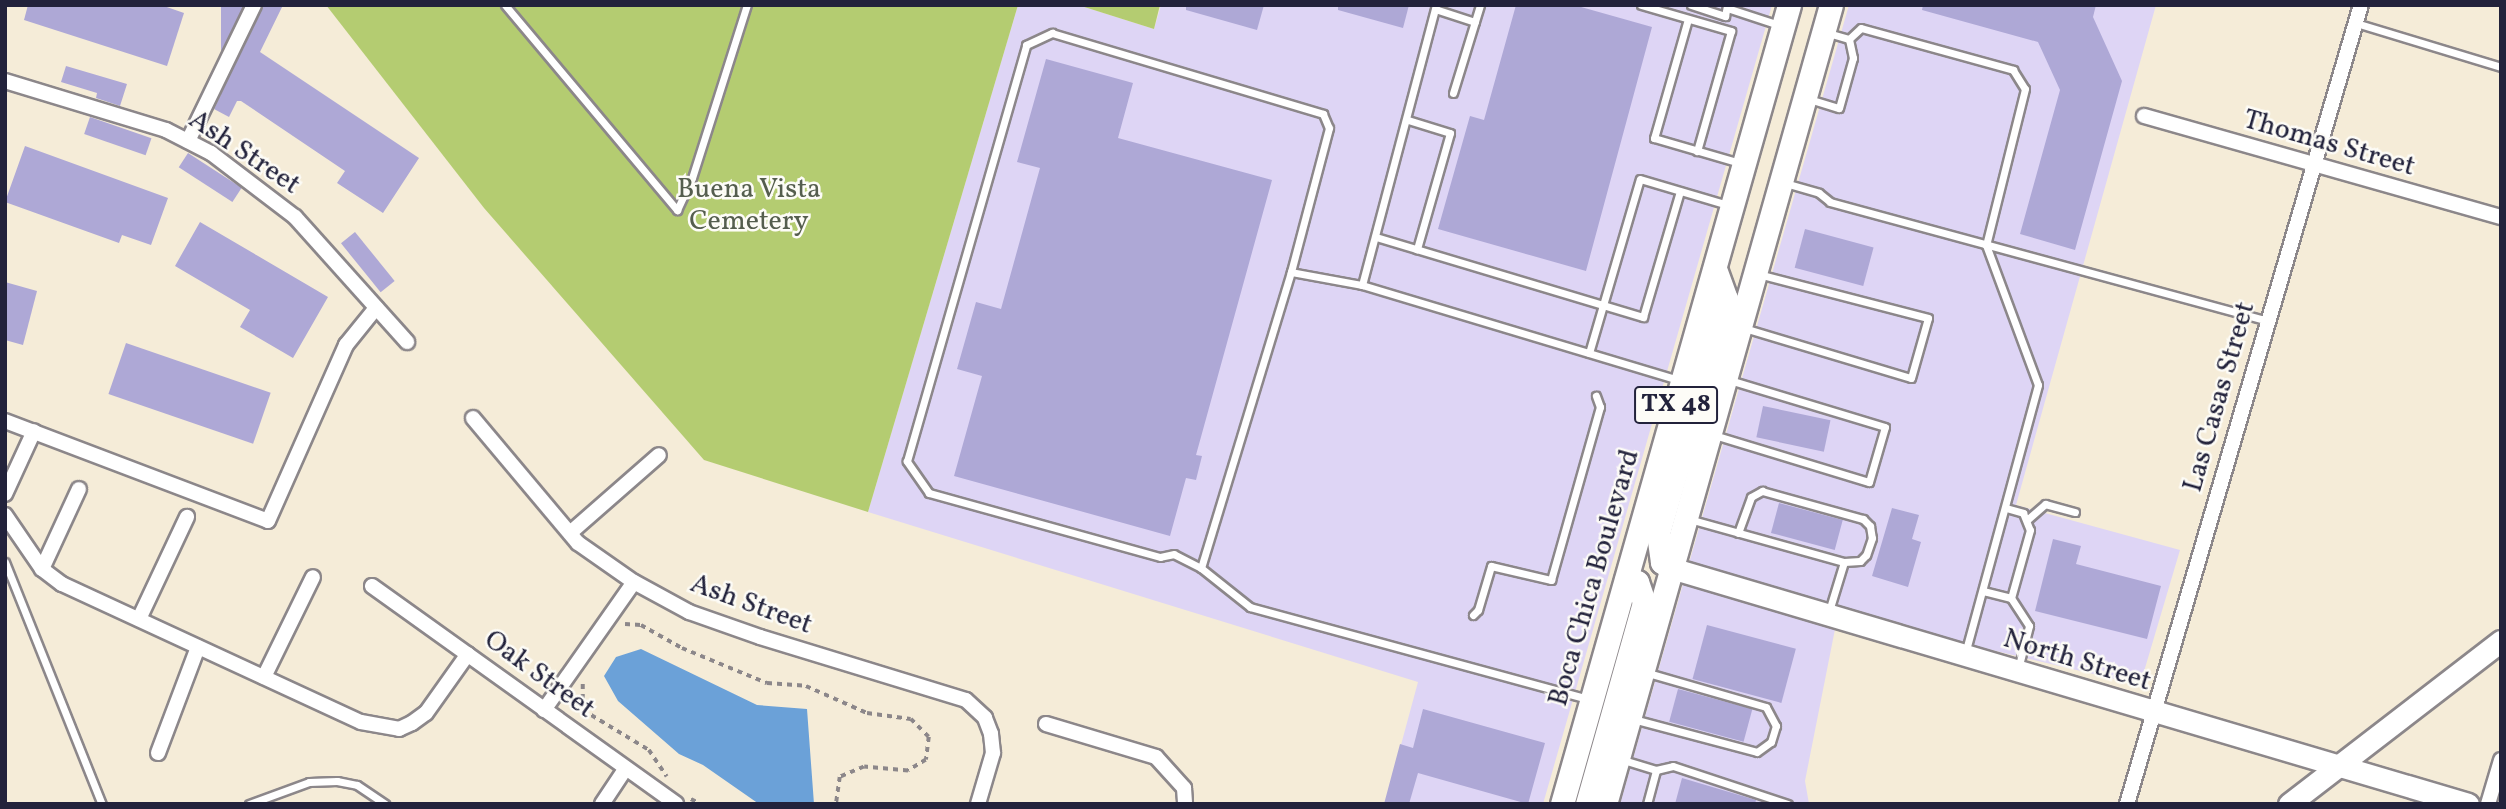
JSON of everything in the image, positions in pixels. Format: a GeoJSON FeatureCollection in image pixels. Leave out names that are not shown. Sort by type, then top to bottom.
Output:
{"type":"FeatureCollection","features":[{"type":"Feature","properties":{"kind":"main road","name":"TX 48"},"geometry":{"type":"LineString","coordinates":[[1605,804],[1831,5]]}},
{"type":"Feature","properties":{"kind":"main road","name":"Boca Chica Boulevard"},"geometry":{"type":"LineString","coordinates":[[1562,804],[1786,16]]}},
{"type":"Feature","properties":{"kind":"main road"},"geometry":{"type":"LineString","coordinates":[[1671,568],[1662,562],[1658,533],[1726,299],[1714,268]]}},
{"type":"Feature","properties":{"kind":"main road"},"geometry":{"type":"LineString","coordinates":[[1587,804],[1644,602],[1637,582],[1626,579]]}},
{"type":"Feature","properties":{"kind":"street"},"geometry":{"type":"LineString","coordinates":[[188,141],[254,5]]}},
{"type":"Feature","properties":{"kind":"street","name":"Las Casas Street"},"geometry":{"type":"LineString","coordinates":[[2127,804],[2361,5]]}},
{"type":"Feature","properties":{"kind":"street","name":"Ash Street"},"geometry":{"type":"LineString","coordinates":[[5,81],[166,130],[211,153],[295,217],[407,342]]}},
{"type":"Feature","properties":{"kind":"street","name":"Thomas Street"},"geometry":{"type":"LineString","coordinates":[[2144,116],[2501,217]]}},
{"type":"Feature","properties":{"kind":"street"},"geometry":{"type":"LineString","coordinates":[[5,421],[268,521],[346,345],[376,308]]}},
{"type":"Feature","properties":{"kind":"street","name":"Ash Street"},"geometry":{"type":"LineString","coordinates":[[473,418],[570,533],[634,582],[689,612],[760,637],[966,700],[985,718],[991,734],[993,753],[978,804]]}},
{"type":"Feature","properties":{"kind":"street"},"geometry":{"type":"LineString","coordinates":[[5,494],[34,431]]}},
{"type":"Feature","properties":{"kind":"street"},"geometry":{"type":"LineString","coordinates":[[570,533],[659,455]]}},
{"type":"Feature","properties":{"kind":"street"},"geometry":{"type":"LineString","coordinates":[[42,569],[79,489]]}},
{"type":"Feature","properties":{"kind":"street"},"geometry":{"type":"LineString","coordinates":[[5,515],[42,569],[62,584],[361,722],[399,729],[426,713],[467,654]]}},
{"type":"Feature","properties":{"kind":"street"},"geometry":{"type":"LineString","coordinates":[[139,620],[187,517]]}},
{"type":"Feature","properties":{"kind":"street","name":"North Street"},"geometry":{"type":"LineString","coordinates":[[1671,568],[2152,713],[2338,764],[2468,804]]}},
{"type":"Feature","properties":{"kind":"street"},"geometry":{"type":"LineString","coordinates":[[264,677],[313,577]]}},
{"type":"Feature","properties":{"kind":"street"},"geometry":{"type":"LineString","coordinates":[[544,710],[634,582]]}},
{"type":"Feature","properties":{"kind":"street","name":"Oak Street"},"geometry":{"type":"LineString","coordinates":[[372,586],[626,768],[681,800]]}},
{"type":"Feature","properties":{"kind":"street"},"geometry":{"type":"LineString","coordinates":[[2289,804],[2501,641]]}},
{"type":"Feature","properties":{"kind":"street"},"geometry":{"type":"LineString","coordinates":[[158,752],[198,647]]}},
{"type":"Feature","properties":{"kind":"street"},"geometry":{"type":"LineString","coordinates":[[1046,724],[1156,757],[1184,788],[1185,804]]}},
{"type":"Feature","properties":{"kind":"street"},"geometry":{"type":"LineString","coordinates":[[2488,804],[2501,760]]}},
{"type":"Feature","properties":{"kind":"street"},"geometry":{"type":"LineString","coordinates":[[602,804],[626,768]]}},
{"type":"Feature","properties":{"kind":"lane"},"geometry":{"type":"LineString","coordinates":[[505,5],[677,209],[747,5]]}},
{"type":"Feature","properties":{"kind":"lane"},"geometry":{"type":"LineString","coordinates":[[1453,93],[1480,5]]}},
{"type":"Feature","properties":{"kind":"lane"},"geometry":{"type":"LineString","coordinates":[[1641,5],[1731,31],[1697,151]]}},
{"type":"Feature","properties":{"kind":"lane"},"geometry":{"type":"LineString","coordinates":[[1691,5],[1725,16],[1727,7],[1786,16]]}},
{"type":"Feature","properties":{"kind":"lane"},"geometry":{"type":"LineString","coordinates":[[1362,285],[1408,120],[1435,7],[1475,22]]}},
{"type":"Feature","properties":{"kind":"lane"},"geometry":{"type":"LineString","coordinates":[[1688,19],[1654,138],[1744,164]]}},
{"type":"Feature","properties":{"kind":"lane"},"geometry":{"type":"LineString","coordinates":[[2356,23],[2501,67]]}},
{"type":"Feature","properties":{"kind":"lane"},"geometry":{"type":"LineString","coordinates":[[1849,39],[1861,28],[2014,70],[2025,89],[1986,245],[2038,385],[1964,657]]}},
{"type":"Feature","properties":{"kind":"lane"},"geometry":{"type":"LineString","coordinates":[[1824,31],[1849,39]]}},
{"type":"Feature","properties":{"kind":"lane"},"geometry":{"type":"LineString","coordinates":[[1201,568],[1291,272],[1329,128],[1324,114],[1052,33],[1026,45],[907,461],[929,493],[1160,558],[1174,554],[1201,568],[1250,607],[1591,700]]}},
{"type":"Feature","properties":{"kind":"lane"},"geometry":{"type":"LineString","coordinates":[[1804,98],[1839,108],[1853,58],[1849,39]]}},
{"type":"Feature","properties":{"kind":"lane"},"geometry":{"type":"LineString","coordinates":[[1408,120],[1450,133],[1417,249]]}},
{"type":"Feature","properties":{"kind":"lane"},"geometry":{"type":"LineString","coordinates":[[1589,353],[1640,179],[1732,206]]}},
{"type":"Feature","properties":{"kind":"lane"},"geometry":{"type":"LineString","coordinates":[[1781,182],[1819,193],[1830,202],[2268,321]]}},
{"type":"Feature","properties":{"kind":"lane"},"geometry":{"type":"LineString","coordinates":[[1376,237],[1643,317],[1681,191]]}},
{"type":"Feature","properties":{"kind":"lane"},"geometry":{"type":"LineString","coordinates":[[1291,272],[1362,285],[1682,381]]}},
{"type":"Feature","properties":{"kind":"lane"},"geometry":{"type":"LineString","coordinates":[[1740,327],[1911,377],[1928,318],[1755,273]]}},
{"type":"Feature","properties":{"kind":"lane"},"geometry":{"type":"LineString","coordinates":[[1710,433],[1868,482],[1885,427],[1725,379]]}},
{"type":"Feature","properties":{"kind":"lane"},"geometry":{"type":"LineString","coordinates":[[1473,615],[1478,610],[1491,566],[1550,580],[1600,407],[1596,396]]}},
{"type":"Feature","properties":{"kind":"lane"},"geometry":{"type":"LineString","coordinates":[[1686,519],[1844,562],[1860,561],[1866,555],[1872,538],[1870,526],[1863,519],[1762,491],[1751,497],[1738,533]]}},
{"type":"Feature","properties":{"kind":"lane"},"geometry":{"type":"LineString","coordinates":[[2028,519],[2045,504],[2075,512]]}},
{"type":"Feature","properties":{"kind":"lane"},"geometry":{"type":"LineString","coordinates":[[2006,508],[2028,519]]}},
{"type":"Feature","properties":{"kind":"lane"},"geometry":{"type":"LineString","coordinates":[[2011,598],[2030,530],[2028,519]]}},
{"type":"Feature","properties":{"kind":"lane"},"geometry":{"type":"LineString","coordinates":[[5,562],[102,804]]}},
{"type":"Feature","properties":{"kind":"lane"},"geometry":{"type":"LineString","coordinates":[[1827,615],[1844,562]]}},
{"type":"Feature","properties":{"kind":"lane"},"geometry":{"type":"LineString","coordinates":[[1983,591],[2011,598],[2029,626],[2017,673]]}},
{"type":"Feature","properties":{"kind":"lane"},"geometry":{"type":"LineString","coordinates":[[1629,718],[1744,751],[1757,752],[1771,742],[1776,726],[1766,707],[1642,671]]}},
{"type":"Feature","properties":{"kind":"lane"},"geometry":{"type":"LineString","coordinates":[[1618,758],[1656,769],[1674,766],[1788,804]]}},
{"type":"Feature","properties":{"kind":"lane"},"geometry":{"type":"LineString","coordinates":[[1647,804],[1656,769]]}},
{"type":"Feature","properties":{"kind":"lane"},"geometry":{"type":"LineString","coordinates":[[249,804],[309,782],[337,781],[357,785],[385,804]]}},
{"type":"Feature","properties":{"kind":"path"},"geometry":{"type":"LineString","coordinates":[[621,628],[628,621],[641,625],[682,648],[767,683],[806,686],[867,713],[911,719],[929,737],[926,760],[908,771],[864,767],[840,777],[836,804]]}},
{"type":"Feature","properties":{"kind":"path"},"geometry":{"type":"LineString","coordinates":[[585,679],[583,710],[649,750],[677,787]]}},
{"type":"Feature","properties":{"kind":"path"},"geometry":{"type":"LineString","coordinates":[[681,800],[701,804]]}},
{"type":"Feature","properties":{"kind":"shaded area"},"geometry":{"type":"Polygon","coordinates":[[[1018,5],[1078,5],[1154,29],[1161,5],[1772,5],[1543,804],[1385,804],[1418,682],[868,512],[1018,5]]]}},
{"type":"Feature","properties":{"kind":"shaded area"},"geometry":{"type":"Polygon","coordinates":[[[1849,5],[2156,5],[2016,505],[2180,550],[2140,685],[1838,614],[1805,781],[1809,804],[1620,804],[1849,5]]]}},
{"type":"Feature","properties":{"kind":"green space","name":"Buena Vista Cemetery"},"geometry":{"type":"Polygon","coordinates":[[[326,5],[1018,5],[868,512],[704,460],[484,208],[326,5]]]}},
{"type":"Feature","properties":{"kind":"green space"},"geometry":{"type":"Polygon","coordinates":[[[1078,5],[1160,5],[1154,29],[1078,5]]]}},
{"type":"Feature","properties":{"kind":"water"},"geometry":{"type":"Polygon","coordinates":[[[641,649],[757,705],[807,709],[814,804],[759,804],[703,765],[679,754],[618,701],[604,676],[616,657],[641,649]]]}},
{"type":"Feature","properties":{"kind":"building"},"geometry":{"type":"Polygon","coordinates":[[[28,5],[161,5],[184,13],[167,66],[24,20],[28,5]]]}},
{"type":"Feature","properties":{"kind":"building"},"geometry":{"type":"Polygon","coordinates":[[[221,5],[243,5],[243,101],[221,101],[221,5]]]}},
{"type":"Feature","properties":{"kind":"building"},"geometry":{"type":"Polygon","coordinates":[[[264,5],[283,5],[260,52],[419,158],[383,213],[337,183],[345,171],[238,99],[229,117],[214,109],[264,5]]]}},
{"type":"Feature","properties":{"kind":"building"},"geometry":{"type":"Polygon","coordinates":[[[1186,5],[1264,5],[1257,30],[1186,10],[1186,5]]]}},
{"type":"Feature","properties":{"kind":"building"},"geometry":{"type":"Polygon","coordinates":[[[1338,5],[1409,5],[1403,28],[1338,10],[1338,5]]]}},
{"type":"Feature","properties":{"kind":"building"},"geometry":{"type":"Polygon","coordinates":[[[1516,5],[1574,5],[1652,27],[1586,271],[1438,229],[1470,116],[1484,120],[1516,5]]]}},
{"type":"Feature","properties":{"kind":"building"},"geometry":{"type":"Polygon","coordinates":[[[1923,5],[2096,5],[2093,17],[2122,81],[2075,250],[2020,234],[2060,90],[2038,42],[1922,10],[1923,5]]]}},
{"type":"Feature","properties":{"kind":"building"},"geometry":{"type":"Polygon","coordinates":[[[1046,59],[1133,83],[1118,138],[1272,180],[1196,455],[1202,456],[1196,480],[1186,478],[1170,536],[954,476],[982,376],[957,369],[976,302],[1001,309],[1040,168],[1017,162],[1046,59]]]}},
{"type":"Feature","properties":{"kind":"building"},"geometry":{"type":"Polygon","coordinates":[[[66,66],[127,84],[120,106],[96,98],[97,93],[61,82],[66,66]]]}},
{"type":"Feature","properties":{"kind":"building"},"geometry":{"type":"Polygon","coordinates":[[[90,117],[151,138],[146,155],[84,134],[90,117]]]}},
{"type":"Feature","properties":{"kind":"building"},"geometry":{"type":"Polygon","coordinates":[[[25,146],[168,198],[151,245],[122,235],[119,243],[5,202],[25,146]]]}},
{"type":"Feature","properties":{"kind":"building"},"geometry":{"type":"Polygon","coordinates":[[[188,153],[242,188],[232,202],[179,167],[188,153]]]}},
{"type":"Feature","properties":{"kind":"building"},"geometry":{"type":"Polygon","coordinates":[[[200,222],[328,297],[293,358],[240,327],[250,310],[175,266],[200,222]]]}},
{"type":"Feature","properties":{"kind":"building"},"geometry":{"type":"Polygon","coordinates":[[[1805,229],[1874,247],[1863,286],[1795,268],[1805,229]]]}},
{"type":"Feature","properties":{"kind":"building"},"geometry":{"type":"Polygon","coordinates":[[[355,232],[395,281],[381,292],[341,243],[355,232]]]}},
{"type":"Feature","properties":{"kind":"building"},"geometry":{"type":"Polygon","coordinates":[[[5,282],[37,291],[23,345],[5,340],[5,282]]]}},
{"type":"Feature","properties":{"kind":"building"},"geometry":{"type":"Polygon","coordinates":[[[126,343],[271,393],[253,444],[108,394],[126,343]]]}},
{"type":"Feature","properties":{"kind":"building"},"geometry":{"type":"Polygon","coordinates":[[[1763,406],[1830,420],[1824,452],[1756,437],[1763,406]]]}},
{"type":"Feature","properties":{"kind":"building"},"geometry":{"type":"Polygon","coordinates":[[[1779,503],[1843,520],[1835,550],[1771,533],[1779,503]]]}},
{"type":"Feature","properties":{"kind":"building"},"geometry":{"type":"Polygon","coordinates":[[[1892,508],[1919,515],[1912,539],[1921,542],[1908,587],[1872,576],[1892,508]]]}},
{"type":"Feature","properties":{"kind":"building"},"geometry":{"type":"Polygon","coordinates":[[[2053,539],[2081,546],[2076,564],[2161,586],[2147,639],[2035,611],[2053,539]]]}},
{"type":"Feature","properties":{"kind":"building"},"geometry":{"type":"Polygon","coordinates":[[[1707,625],[1796,649],[1781,703],[1693,679],[1707,625]]]}},
{"type":"Feature","properties":{"kind":"building"},"geometry":{"type":"Polygon","coordinates":[[[1678,689],[1752,709],[1744,742],[1669,722],[1678,689]]]}},
{"type":"Feature","properties":{"kind":"building"},"geometry":{"type":"Polygon","coordinates":[[[1423,709],[1545,743],[1528,804],[1418,773],[1409,804],[1384,804],[1400,744],[1413,748],[1423,709]]]}},
{"type":"Feature","properties":{"kind":"building"},"geometry":{"type":"Polygon","coordinates":[[[1682,778],[1756,800],[1755,804],[1675,804],[1682,778]]]}}]}
